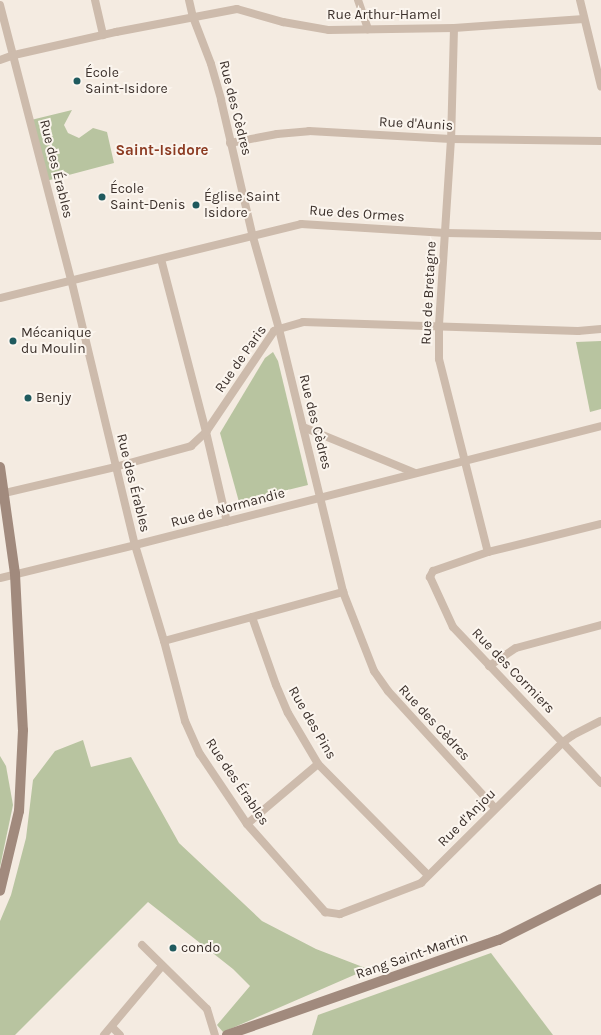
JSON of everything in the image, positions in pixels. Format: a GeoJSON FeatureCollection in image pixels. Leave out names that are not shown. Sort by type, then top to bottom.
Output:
{"type":"FeatureCollection","features":[{"type":"Feature","properties":{"kind":"main road"},"geometry":{"type":"LineString","coordinates":[[0,467],[2,493],[15,574],[23,730],[19,811],[0,891]]}},
{"type":"Feature","properties":{"kind":"main road","name":"Rang Saint-Martin"},"geometry":{"type":"LineString","coordinates":[[227,1035],[498,940],[601,889]]}},
{"type":"Feature","properties":{"kind":"street"},"geometry":{"type":"LineString","coordinates":[[94,0],[103,35]]}},
{"type":"Feature","properties":{"kind":"street","name":"Rue des Cèdres"},"geometry":{"type":"LineString","coordinates":[[189,0],[193,17],[211,64],[253,237],[279,329],[344,592],[374,671],[388,691],[495,808]]}},
{"type":"Feature","properties":{"kind":"street"},"geometry":{"type":"LineString","coordinates":[[358,0],[368,29]]}},
{"type":"Feature","properties":{"kind":"street"},"geometry":{"type":"LineString","coordinates":[[580,0],[601,86]]}},
{"type":"Feature","properties":{"kind":"street","name":"Rue des Érables"},"geometry":{"type":"LineString","coordinates":[[0,5],[14,55],[135,545],[164,641],[185,722],[200,754],[247,824],[325,912],[340,914]]}},
{"type":"Feature","properties":{"kind":"street","name":"Rue Arthur-Hamel"},"geometry":{"type":"LineString","coordinates":[[0,60],[14,55],[103,35],[237,9],[283,22],[329,30],[454,28],[584,19]]}},
{"type":"Feature","properties":{"kind":"street","name":"Rue de Bretagne"},"geometry":{"type":"LineString","coordinates":[[454,28],[451,139],[439,327],[439,360],[488,552]]}},
{"type":"Feature","properties":{"kind":"street","name":"Rue d'Aunis"},"geometry":{"type":"LineString","coordinates":[[230,143],[277,134],[309,131],[451,139],[601,141]]}},
{"type":"Feature","properties":{"kind":"street","name":"Rue des Ormes"},"geometry":{"type":"LineString","coordinates":[[0,298],[70,279],[161,259],[301,224],[446,233],[601,236]]}},
{"type":"Feature","properties":{"kind":"street"},"geometry":{"type":"LineString","coordinates":[[161,259],[206,432],[227,522]]}},
{"type":"Feature","properties":{"kind":"street","name":"Rue de Paris"},"geometry":{"type":"LineString","coordinates":[[2,493],[115,467],[191,446],[206,432],[274,331],[303,322],[578,331],[601,329]]}},
{"type":"Feature","properties":{"kind":"street","name":"Rue de Normandie"},"geometry":{"type":"LineString","coordinates":[[0,578],[227,522],[601,426]]}},
{"type":"Feature","properties":{"kind":"street"},"geometry":{"type":"LineString","coordinates":[[303,427],[415,473]]}},
{"type":"Feature","properties":{"kind":"street"},"geometry":{"type":"LineString","coordinates":[[488,552],[601,524]]}},
{"type":"Feature","properties":{"kind":"street","name":"Rue des Cormiers"},"geometry":{"type":"LineString","coordinates":[[488,552],[433,571],[430,577],[453,627],[601,783]]}},
{"type":"Feature","properties":{"kind":"street"},"geometry":{"type":"LineString","coordinates":[[164,641],[344,592]]}},
{"type":"Feature","properties":{"kind":"street","name":"Rue des Pins"},"geometry":{"type":"LineString","coordinates":[[252,617],[276,685],[288,713],[318,764],[428,875]]}},
{"type":"Feature","properties":{"kind":"street"},"geometry":{"type":"LineString","coordinates":[[489,666],[516,648],[601,625]]}},
{"type":"Feature","properties":{"kind":"street","name":"Rue d'Anjou"},"geometry":{"type":"LineString","coordinates":[[340,914],[421,883],[563,742],[601,720]]}},
{"type":"Feature","properties":{"kind":"street"},"geometry":{"type":"LineString","coordinates":[[247,824],[318,764]]}},
{"type":"Feature","properties":{"kind":"street"},"geometry":{"type":"LineString","coordinates":[[142,945],[207,1009],[215,1035]]}},
{"type":"Feature","properties":{"kind":"street"},"geometry":{"type":"LineString","coordinates":[[104,1035],[162,966]]}},
{"type":"Feature","properties":{"kind":"street"},"geometry":{"type":"LineString","coordinates":[[112,1027],[120,1035]]}},
{"type":"Feature","properties":{"kind":"green space"},"geometry":{"type":"Polygon","coordinates":[[[72,110],[64,125],[68,133],[79,138],[93,128],[107,132],[114,163],[46,181],[31,120],[72,110]]]}},
{"type":"Feature","properties":{"kind":"green space"},"geometry":{"type":"Polygon","coordinates":[[[601,341],[601,409],[590,412],[576,342],[601,341]]]}},
{"type":"Feature","properties":{"kind":"green space"},"geometry":{"type":"Polygon","coordinates":[[[273,352],[278,361],[308,485],[239,502],[220,433],[265,358],[273,352]]]}},
{"type":"Feature","properties":{"kind":"green space"},"geometry":{"type":"Polygon","coordinates":[[[83,740],[91,767],[131,757],[179,843],[262,921],[316,949],[368,969],[223,1032],[217,1025],[250,986],[233,969],[148,902],[15,1035],[0,1035],[0,921],[11,895],[26,838],[33,780],[55,751],[83,740]]]}},
{"type":"Feature","properties":{"kind":"green space"},"geometry":{"type":"Polygon","coordinates":[[[0,756],[6,766],[13,805],[0,867],[0,756]]]}},
{"type":"Feature","properties":{"kind":"green space"},"geometry":{"type":"Polygon","coordinates":[[[491,953],[553,1035],[312,1035],[318,1015],[491,953]]]}},
{"type":"Feature","properties":{"kind":"place","name":"École Saint-Isidore"},"geometry":{"type":"Point","coordinates":[77,81]}},
{"type":"Feature","properties":{"kind":"place","name":"École Saint-Denis"},"geometry":{"type":"Point","coordinates":[102,197]}},
{"type":"Feature","properties":{"kind":"place","name":"Église Saint Isidore"},"geometry":{"type":"Point","coordinates":[196,205]}},
{"type":"Feature","properties":{"kind":"place","name":"Mécanique du Moulin"},"geometry":{"type":"Point","coordinates":[13,341]}},
{"type":"Feature","properties":{"kind":"place","name":"Benjy"},"geometry":{"type":"Point","coordinates":[28,398]}},
{"type":"Feature","properties":{"kind":"place","name":"condo"},"geometry":{"type":"Point","coordinates":[173,948]}},
{"type":"Feature","properties":{"kind":"district","name":"Saint-Isidore"},"geometry":{"type":"Point","coordinates":[162,151]}}]}
